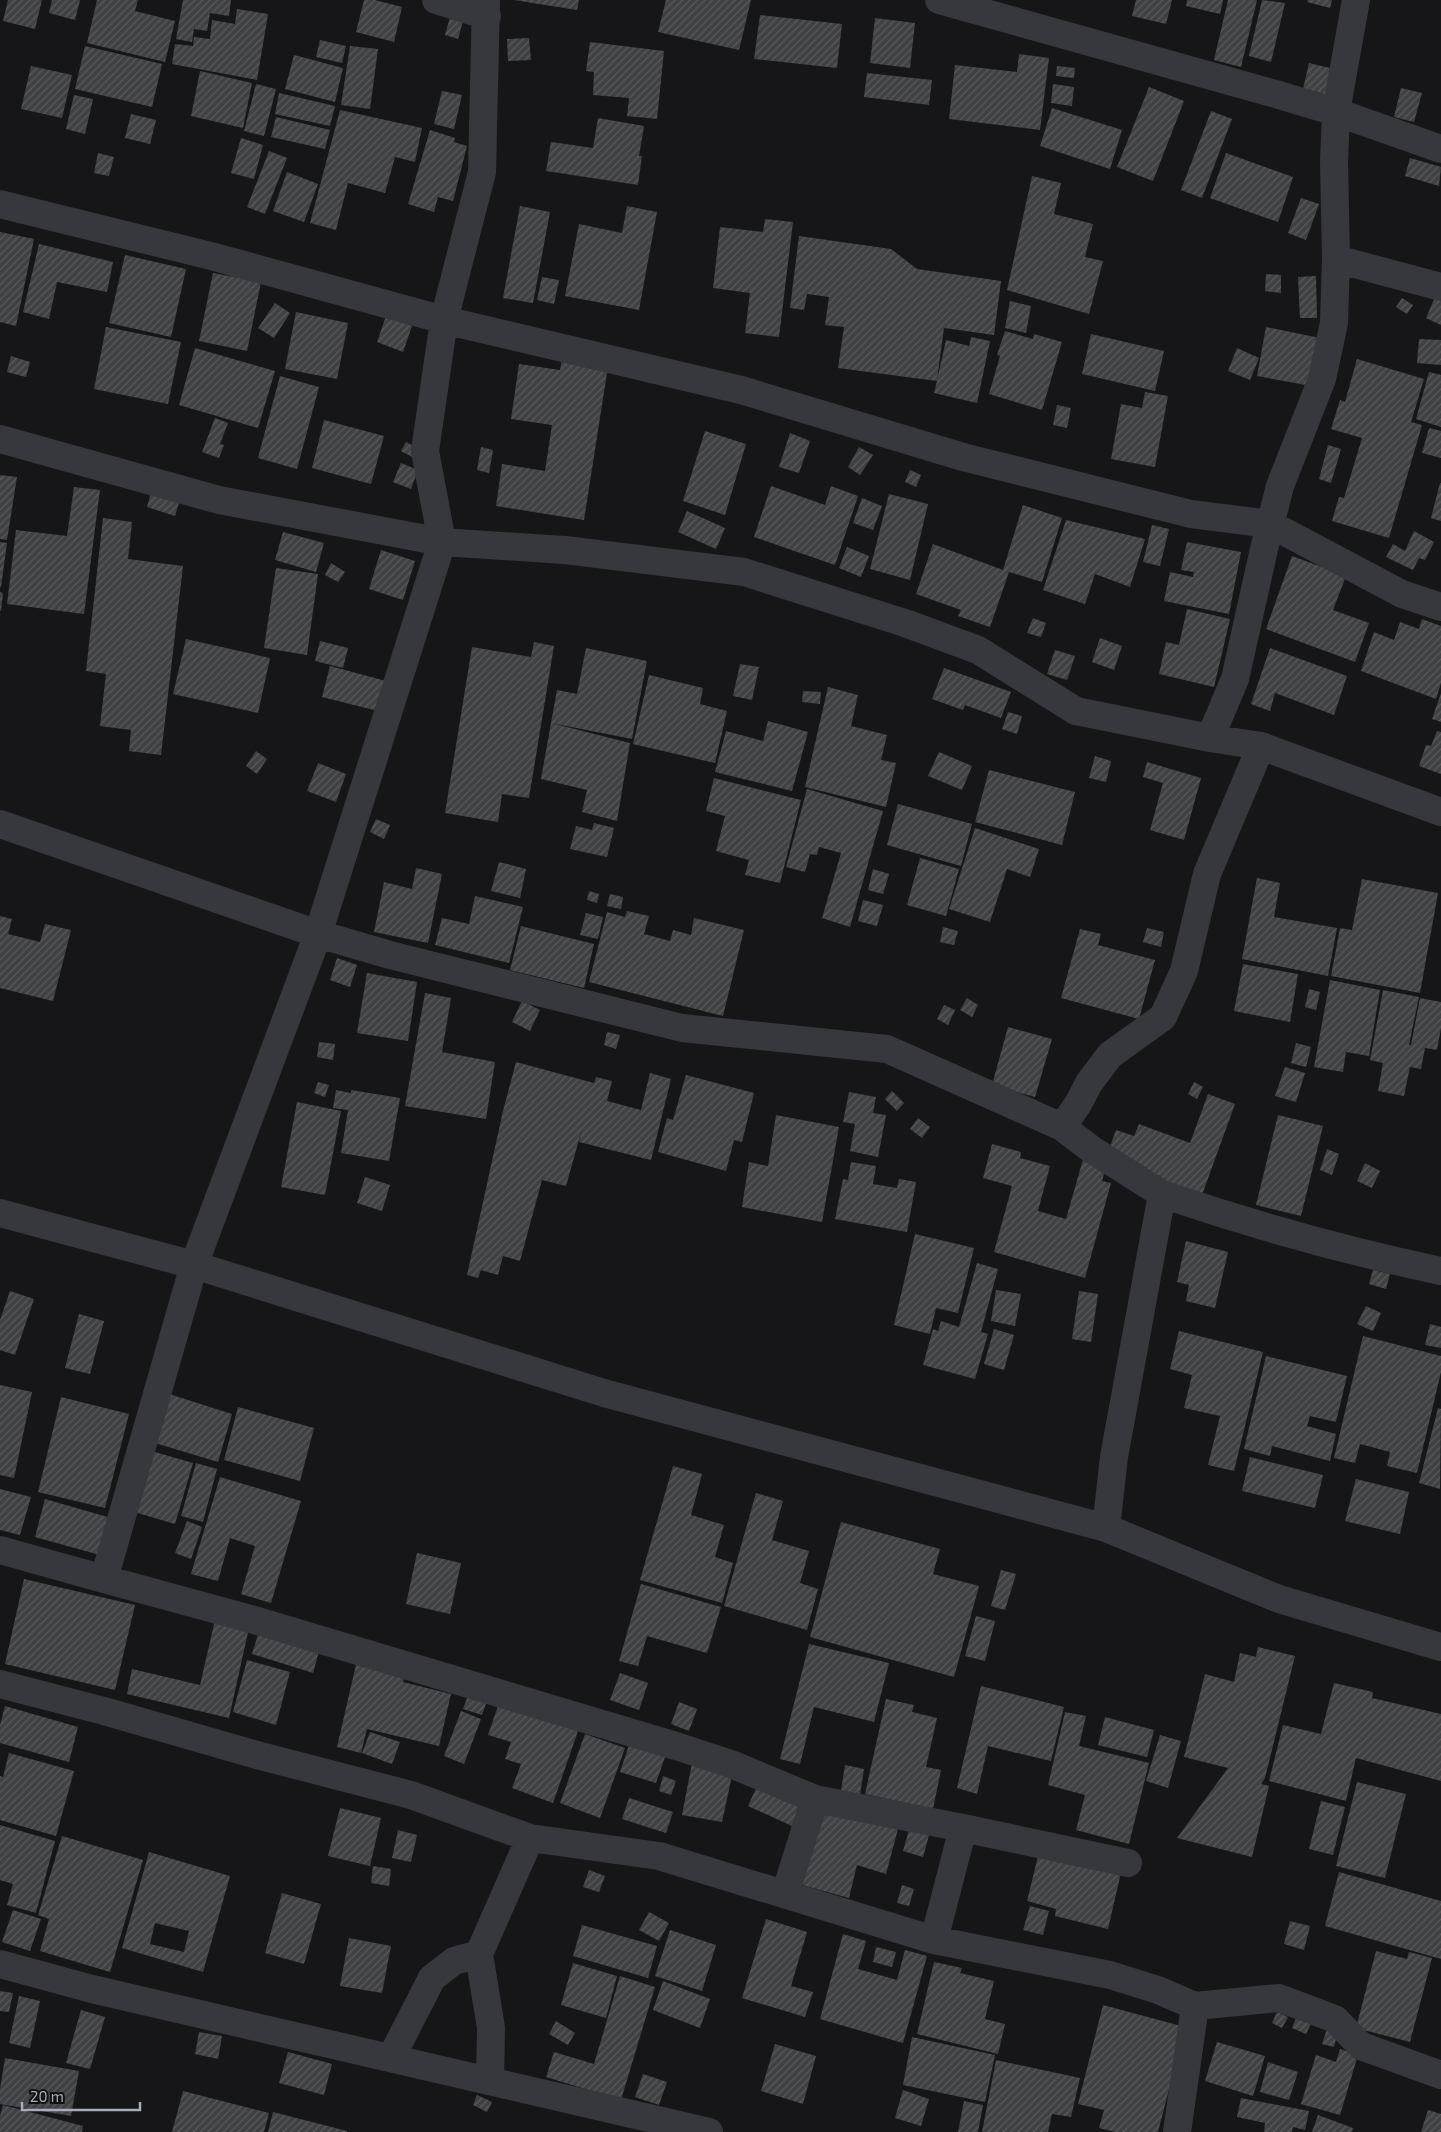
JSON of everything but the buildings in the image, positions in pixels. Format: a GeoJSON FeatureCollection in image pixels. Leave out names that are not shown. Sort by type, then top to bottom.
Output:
{"type":"FeatureCollection","features":[{"type":"Feature","properties":{"kind":"street"},"geometry":{"type":"LineString","coordinates":[[104,1579],[194,1265],[318,934],[442,542],[425,451],[444,320],[482,172],[487,8],[436,0]]}},
{"type":"Feature","properties":{"kind":"street"},"geometry":{"type":"LineString","coordinates":[[939,0],[1177,65],[1336,112],[1441,149]]}},
{"type":"Feature","properties":{"kind":"street"},"geometry":{"type":"LineString","coordinates":[[1210,738],[1235,679],[1280,486],[1322,379],[1334,323],[1336,259],[1334,162],[1336,112],[1356,0]]}},
{"type":"Feature","properties":{"kind":"street"},"geometry":{"type":"LineString","coordinates":[[0,204],[211,256],[444,320],[740,390],[963,457],[1192,514],[1270,524],[1402,594],[1441,606]]}},
{"type":"Feature","properties":{"kind":"street"},"geometry":{"type":"LineString","coordinates":[[1336,259],[1441,286]]}},
{"type":"Feature","properties":{"kind":"street"},"geometry":{"type":"LineString","coordinates":[[0,439],[219,500],[442,542],[565,550],[744,572],[905,623],[978,650],[1076,711],[1210,738],[1261,746],[1441,812]]}},
{"type":"Feature","properties":{"kind":"street"},"geometry":{"type":"LineString","coordinates":[[1062,1127],[1078,1104],[1088,1082],[1110,1055],[1163,1017],[1184,971],[1207,874],[1261,746]]}},
{"type":"Feature","properties":{"kind":"street"},"geometry":{"type":"LineString","coordinates":[[0,824],[318,934],[390,955],[682,1028],[887,1049],[1062,1127],[1091,1149],[1162,1194],[1239,1220],[1379,1258],[1441,1271]]}},
{"type":"Feature","properties":{"kind":"street"},"geometry":{"type":"LineString","coordinates":[[1106,1528],[1114,1457],[1162,1194]]}},
{"type":"Feature","properties":{"kind":"street"},"geometry":{"type":"LineString","coordinates":[[0,1213],[194,1265],[604,1392],[1106,1528],[1279,1599],[1441,1647]]}},
{"type":"Feature","properties":{"kind":"street"},"geometry":{"type":"LineString","coordinates":[[1,1553],[254,1620],[676,1746],[731,1764],[816,1799],[1128,1862]]}},
{"type":"Feature","properties":{"kind":"street"},"geometry":{"type":"LineString","coordinates":[[0,1684],[104,1711],[256,1755],[411,1795],[530,1838],[659,1856],[934,1940],[1110,1975],[1158,1990],[1195,2006],[1279,1998],[1335,2019],[1361,2046],[1441,2075]]}},
{"type":"Feature","properties":{"kind":"street"},"geometry":{"type":"LineString","coordinates":[[785,1894],[816,1799]]}},
{"type":"Feature","properties":{"kind":"street"},"geometry":{"type":"LineString","coordinates":[[934,1940],[963,1828]]}},
{"type":"Feature","properties":{"kind":"street"},"geometry":{"type":"LineString","coordinates":[[490,2080],[491,2028],[479,1954],[530,1838]]}},
{"type":"Feature","properties":{"kind":"street"},"geometry":{"type":"LineString","coordinates":[[391,2058],[432,1978],[454,1960],[479,1954]]}},
{"type":"Feature","properties":{"kind":"street"},"geometry":{"type":"LineString","coordinates":[[0,1964],[92,1989],[709,2132]]}},
{"type":"Feature","properties":{"kind":"street"},"geometry":{"type":"LineString","coordinates":[[1177,2132],[1195,2006]]}}]}
